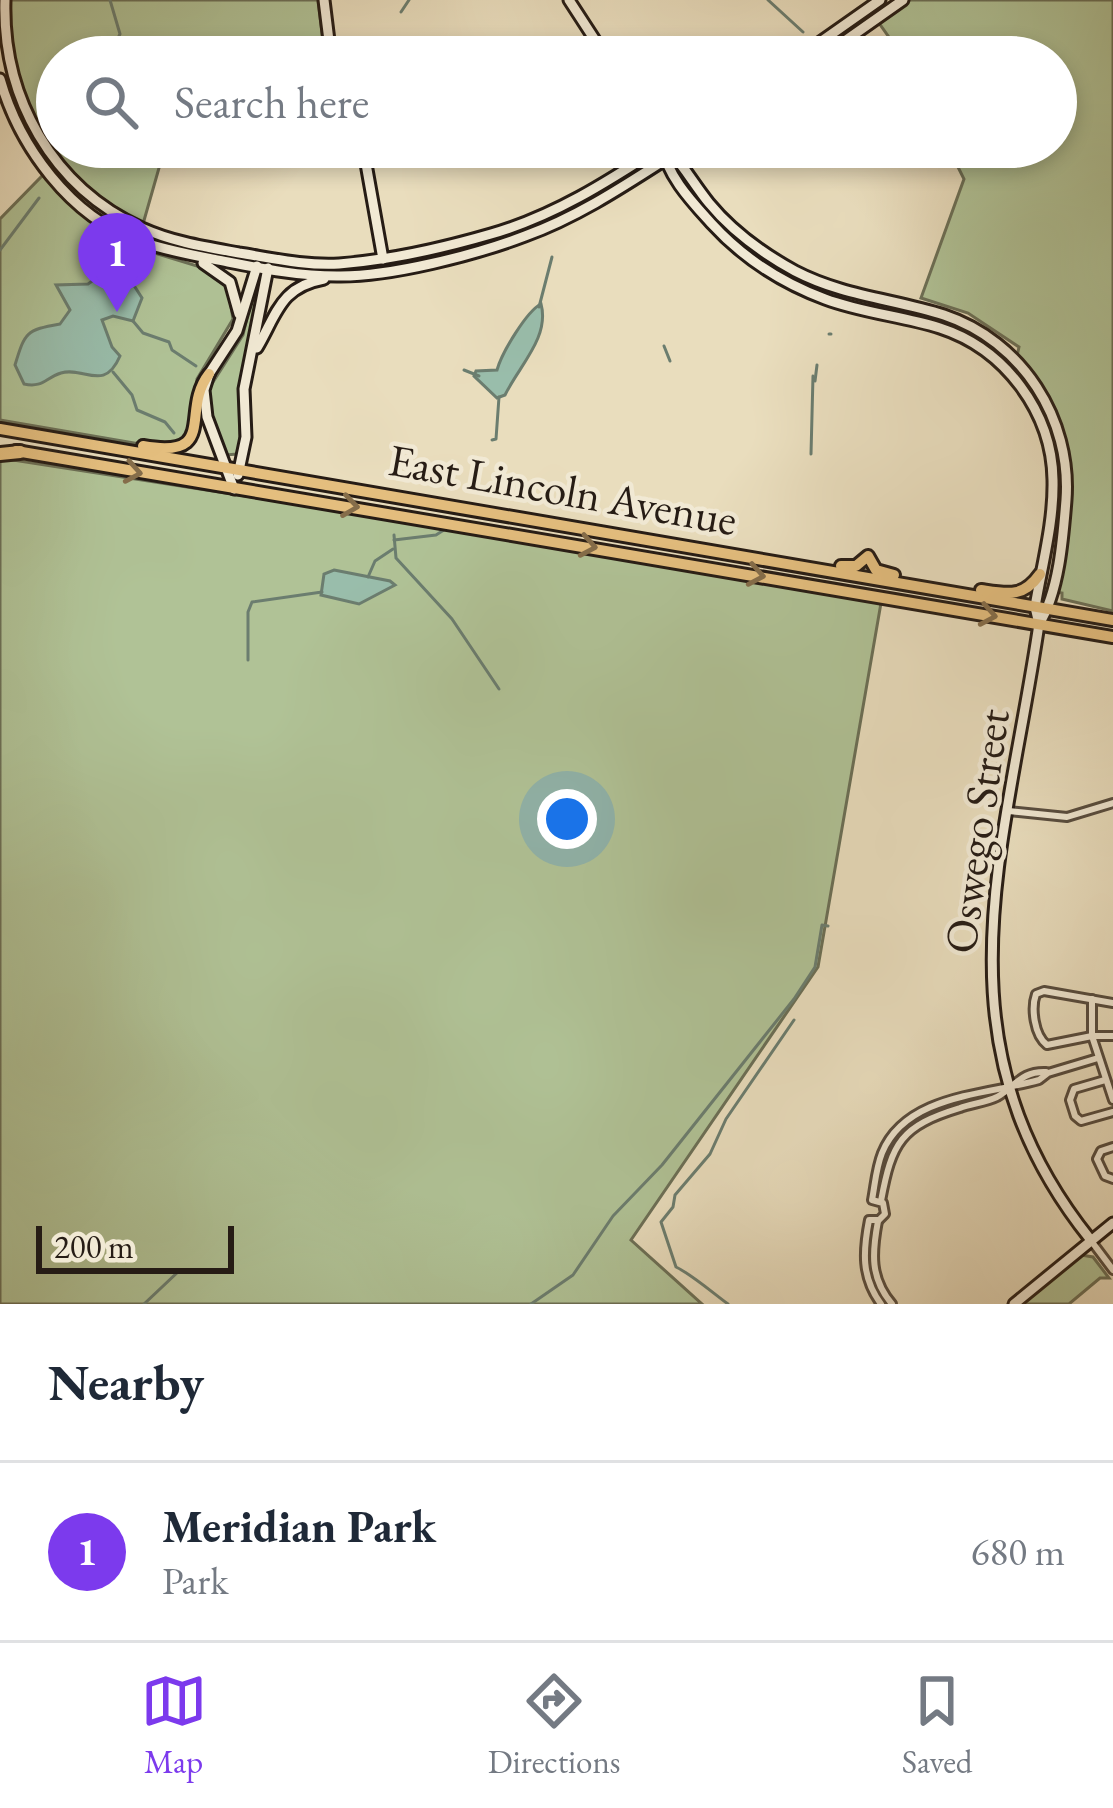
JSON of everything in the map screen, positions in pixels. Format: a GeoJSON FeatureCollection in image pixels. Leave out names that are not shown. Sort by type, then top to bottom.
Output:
{"type":"FeatureCollection","features":[{"type":"Feature","properties":{"kind":"highway"},"geometry":{"type":"LineString","coordinates":[[0,452],[20,452]]}},
{"type":"Feature","properties":{"kind":"main road"},"geometry":{"type":"LineString","coordinates":[[5,0],[5,65],[36,131]]}},
{"type":"Feature","properties":{"kind":"main road"},"geometry":{"type":"LineString","coordinates":[[324,0],[328,36]]}},
{"type":"Feature","properties":{"kind":"main road"},"geometry":{"type":"LineString","coordinates":[[568,0],[592,36]]}},
{"type":"Feature","properties":{"kind":"main road"},"geometry":{"type":"LineString","coordinates":[[829,36],[880,0]]}},
{"type":"Feature","properties":{"kind":"main road"},"geometry":{"type":"LineString","coordinates":[[852,36],[903,0]]}},
{"type":"Feature","properties":{"kind":"main road"},"geometry":{"type":"LineString","coordinates":[[0,79],[18,126],[36,153]]}},
{"type":"Feature","properties":{"kind":"main road"},"geometry":{"type":"LineString","coordinates":[[46,168],[99,219],[142,242],[222,273],[237,298],[238,331]]}},
{"type":"Feature","properties":{"kind":"main road"},"geometry":{"type":"LineString","coordinates":[[62,168],[93,198],[131,223],[166,237],[264,257],[332,264],[462,242],[531,220],[634,168]]}},
{"type":"Feature","properties":{"kind":"main road"},"geometry":{"type":"LineString","coordinates":[[367,168],[386,270]]}},
{"type":"Feature","properties":{"kind":"main road"},"geometry":{"type":"LineString","coordinates":[[252,358],[285,296],[304,284],[471,253],[537,232],[591,207],[643,168]]}},
{"type":"Feature","properties":{"kind":"main road","name":"Oswego Street"},"geometry":{"type":"LineString","coordinates":[[676,168],[718,230],[751,259],[790,283],[840,304],[964,338],[992,356],[1018,384],[1039,417],[1052,465],[1053,498],[1040,574],[1042,608]]}},
{"type":"Feature","properties":{"kind":"main road","name":"Oswego Street"},"geometry":{"type":"LineString","coordinates":[[680,168],[718,213],[776,260],[845,292],[956,320],[995,342],[1028,374],[1054,420],[1066,473],[1064,514],[1039,624],[994,902],[989,962],[995,1036],[1008,1086],[1042,1170],[1090,1239]]}},
{"type":"Feature","properties":{"kind":"main road"},"geometry":{"type":"LineString","coordinates":[[142,242],[262,269],[338,277]]}},
{"type":"Feature","properties":{"kind":"main road"},"geometry":{"type":"LineString","coordinates":[[233,469],[246,433],[244,388],[264,257]]}},
{"type":"Feature","properties":{"kind":"main road"},"geometry":{"type":"LineString","coordinates":[[81,443],[97,438],[165,450],[182,446],[196,429],[197,392],[238,331],[262,269]]}},
{"type":"Feature","properties":{"kind":"main road"},"geometry":{"type":"LineString","coordinates":[[209,374],[204,406],[233,469],[234,489]]}},
{"type":"Feature","properties":{"kind":"main road","name":"East Lincoln Avenue"},"geometry":{"type":"LineString","coordinates":[[0,429],[1113,620]]}},
{"type":"Feature","properties":{"kind":"main road","name":"East Lincoln Avenue"},"geometry":{"type":"LineString","coordinates":[[20,452],[1113,637]]}},
{"type":"Feature","properties":{"kind":"main road"},"geometry":{"type":"LineString","coordinates":[[773,562],[790,558],[851,567],[868,556],[879,572],[914,579],[923,587]]}},
{"type":"Feature","properties":{"kind":"main road"},"geometry":{"type":"LineString","coordinates":[[950,592],[969,588],[1017,594],[1040,574]]}},
{"type":"Feature","properties":{"kind":"main road"},"geometry":{"type":"LineString","coordinates":[[1014,1304],[1113,1223]]}},
{"type":"Feature","properties":{"kind":"street"},"geometry":{"type":"LineString","coordinates":[[1009,811],[1067,818],[1113,803]]}},
{"type":"Feature","properties":{"kind":"street"},"geometry":{"type":"LineString","coordinates":[[1113,1003],[1042,991],[1034,1001],[1038,1035],[1045,1044],[1113,1036]]}},
{"type":"Feature","properties":{"kind":"street"},"geometry":{"type":"LineString","coordinates":[[1092,1000],[1092,1036],[1113,1100]]}},
{"type":"Feature","properties":{"kind":"street"},"geometry":{"type":"LineString","coordinates":[[880,1304],[864,1267],[873,1220],[886,1211],[877,1200],[883,1152],[906,1121],[933,1107],[1008,1086],[1019,1077],[1098,1058]]}},
{"type":"Feature","properties":{"kind":"street"},"geometry":{"type":"LineString","coordinates":[[1105,1080],[1074,1089],[1070,1100],[1079,1120],[1113,1112]]}},
{"type":"Feature","properties":{"kind":"street"},"geometry":{"type":"LineString","coordinates":[[1113,1147],[1097,1157],[1105,1176],[1113,1179]]}},
{"type":"Feature","properties":{"kind":"street"},"geometry":{"type":"LineString","coordinates":[[873,1220],[874,1268],[892,1304]]}},
{"type":"Feature","properties":{"kind":"street"},"geometry":{"type":"LineString","coordinates":[[1090,1239],[1113,1270]]}},
{"type":"Feature","properties":{"kind":"shaded area"},"geometry":{"type":"Polygon","coordinates":[[[9,0],[318,0],[322,36],[36,36],[36,120],[17,72],[9,0]]]}},
{"type":"Feature","properties":{"kind":"shaded area"},"geometry":{"type":"Polygon","coordinates":[[[909,0],[1113,0],[1113,611],[1062,599],[1062,593],[1055,592],[1067,497],[1063,440],[1039,384],[1017,356],[1019,347],[968,313],[921,298],[964,179],[958,168],[1077,168],[1077,36],[888,36],[879,23],[909,0]]]}},
{"type":"Feature","properties":{"kind":"shaded area"},"geometry":{"type":"Polygon","coordinates":[[[69,168],[159,168],[143,224],[69,168]]]}},
{"type":"Feature","properties":{"kind":"shaded area"},"geometry":{"type":"Polygon","coordinates":[[[43,175],[107,231],[207,269],[228,288],[233,319],[197,379],[194,417],[183,441],[163,448],[0,420],[0,219],[43,175]]]}},
{"type":"Feature","properties":{"kind":"shaded area"},"geometry":{"type":"Polygon","coordinates":[[[124,270],[142,298],[133,321],[113,316],[102,320],[120,356],[114,367],[100,376],[69,372],[40,384],[24,384],[15,365],[25,339],[33,331],[60,324],[70,310],[56,285],[88,284],[102,274],[124,270]]]}},
{"type":"Feature","properties":{"kind":"shaded area"},"geometry":{"type":"Polygon","coordinates":[[[259,282],[239,387],[240,446],[237,454],[226,455],[211,419],[208,390],[243,335],[259,282]]]}},
{"type":"Feature","properties":{"kind":"shaded area"},"geometry":{"type":"Polygon","coordinates":[[[541,304],[537,340],[505,395],[497,398],[474,376],[476,371],[497,370],[516,333],[541,304]]]}},
{"type":"Feature","properties":{"kind":"shaded area"},"geometry":{"type":"Polygon","coordinates":[[[0,458],[881,603],[818,967],[631,1240],[702,1304],[0,1304],[0,458]]]}},
{"type":"Feature","properties":{"kind":"shaded area"},"geometry":{"type":"Polygon","coordinates":[[[334,570],[395,585],[359,604],[321,595],[324,574],[334,570]]]}},
{"type":"Feature","properties":{"kind":"shaded area"},"geometry":{"type":"Polygon","coordinates":[[[1081,1255],[1093,1257],[1109,1278],[1100,1278],[1069,1304],[1022,1304],[1081,1255]]]}},
{"type":"Feature","properties":{"kind":"waterway"},"geometry":{"type":"LineString","coordinates":[[110,0],[119,36]]}},
{"type":"Feature","properties":{"kind":"waterway"},"geometry":{"type":"LineString","coordinates":[[401,12],[409,0]]}},
{"type":"Feature","properties":{"kind":"waterway"},"geometry":{"type":"LineString","coordinates":[[768,0],[803,32]]}},
{"type":"Feature","properties":{"kind":"waterway"},"geometry":{"type":"LineString","coordinates":[[0,250],[39,198]]}},
{"type":"Feature","properties":{"kind":"waterway"},"geometry":{"type":"LineString","coordinates":[[539,307],[552,257]]}},
{"type":"Feature","properties":{"kind":"waterway"},"geometry":{"type":"LineString","coordinates":[[133,321],[143,333],[169,342],[172,350],[196,366]]}},
{"type":"Feature","properties":{"kind":"waterway"},"geometry":{"type":"LineString","coordinates":[[664,346],[670,361]]}},
{"type":"Feature","properties":{"kind":"waterway"},"geometry":{"type":"LineString","coordinates":[[815,381],[817,365]]}},
{"type":"Feature","properties":{"kind":"waterway"},"geometry":{"type":"LineString","coordinates":[[464,370],[479,376]]}},
{"type":"Feature","properties":{"kind":"waterway"},"geometry":{"type":"LineString","coordinates":[[113,372],[132,395],[137,410],[165,422],[174,433]]}},
{"type":"Feature","properties":{"kind":"waterway"},"geometry":{"type":"LineString","coordinates":[[811,454],[813,376]]}},
{"type":"Feature","properties":{"kind":"waterway"},"geometry":{"type":"LineString","coordinates":[[492,440],[496,439],[499,397]]}},
{"type":"Feature","properties":{"kind":"waterway"},"geometry":{"type":"LineString","coordinates":[[394,540],[436,535],[447,528]]}},
{"type":"Feature","properties":{"kind":"waterway"},"geometry":{"type":"LineString","coordinates":[[394,535],[396,558],[452,619],[499,689]]}},
{"type":"Feature","properties":{"kind":"waterway"},"geometry":{"type":"LineString","coordinates":[[368,577],[375,561],[393,549]]}},
{"type":"Feature","properties":{"kind":"waterway"},"geometry":{"type":"LineString","coordinates":[[248,660],[252,602],[322,592]]}},
{"type":"Feature","properties":{"kind":"waterway"},"geometry":{"type":"LineString","coordinates":[[998,759],[1003,721]]}},
{"type":"Feature","properties":{"kind":"waterway"},"geometry":{"type":"LineString","coordinates":[[992,790],[998,763]]}},
{"type":"Feature","properties":{"kind":"waterway"},"geometry":{"type":"LineString","coordinates":[[531,1304],[573,1275],[613,1216],[662,1165],[794,999],[815,967],[822,925],[828,926]]}},
{"type":"Feature","properties":{"kind":"waterway"},"geometry":{"type":"LineString","coordinates":[[728,1304],[676,1267],[661,1222],[794,1020]]}},
{"type":"Feature","properties":{"kind":"waterway"},"geometry":{"type":"LineString","coordinates":[[144,1304],[179,1271]]}},
{"type":"Feature","properties":{"kind":"place","name":"Meridian Park"},"geometry":{"type":"Point","coordinates":[117,312]}}]}
